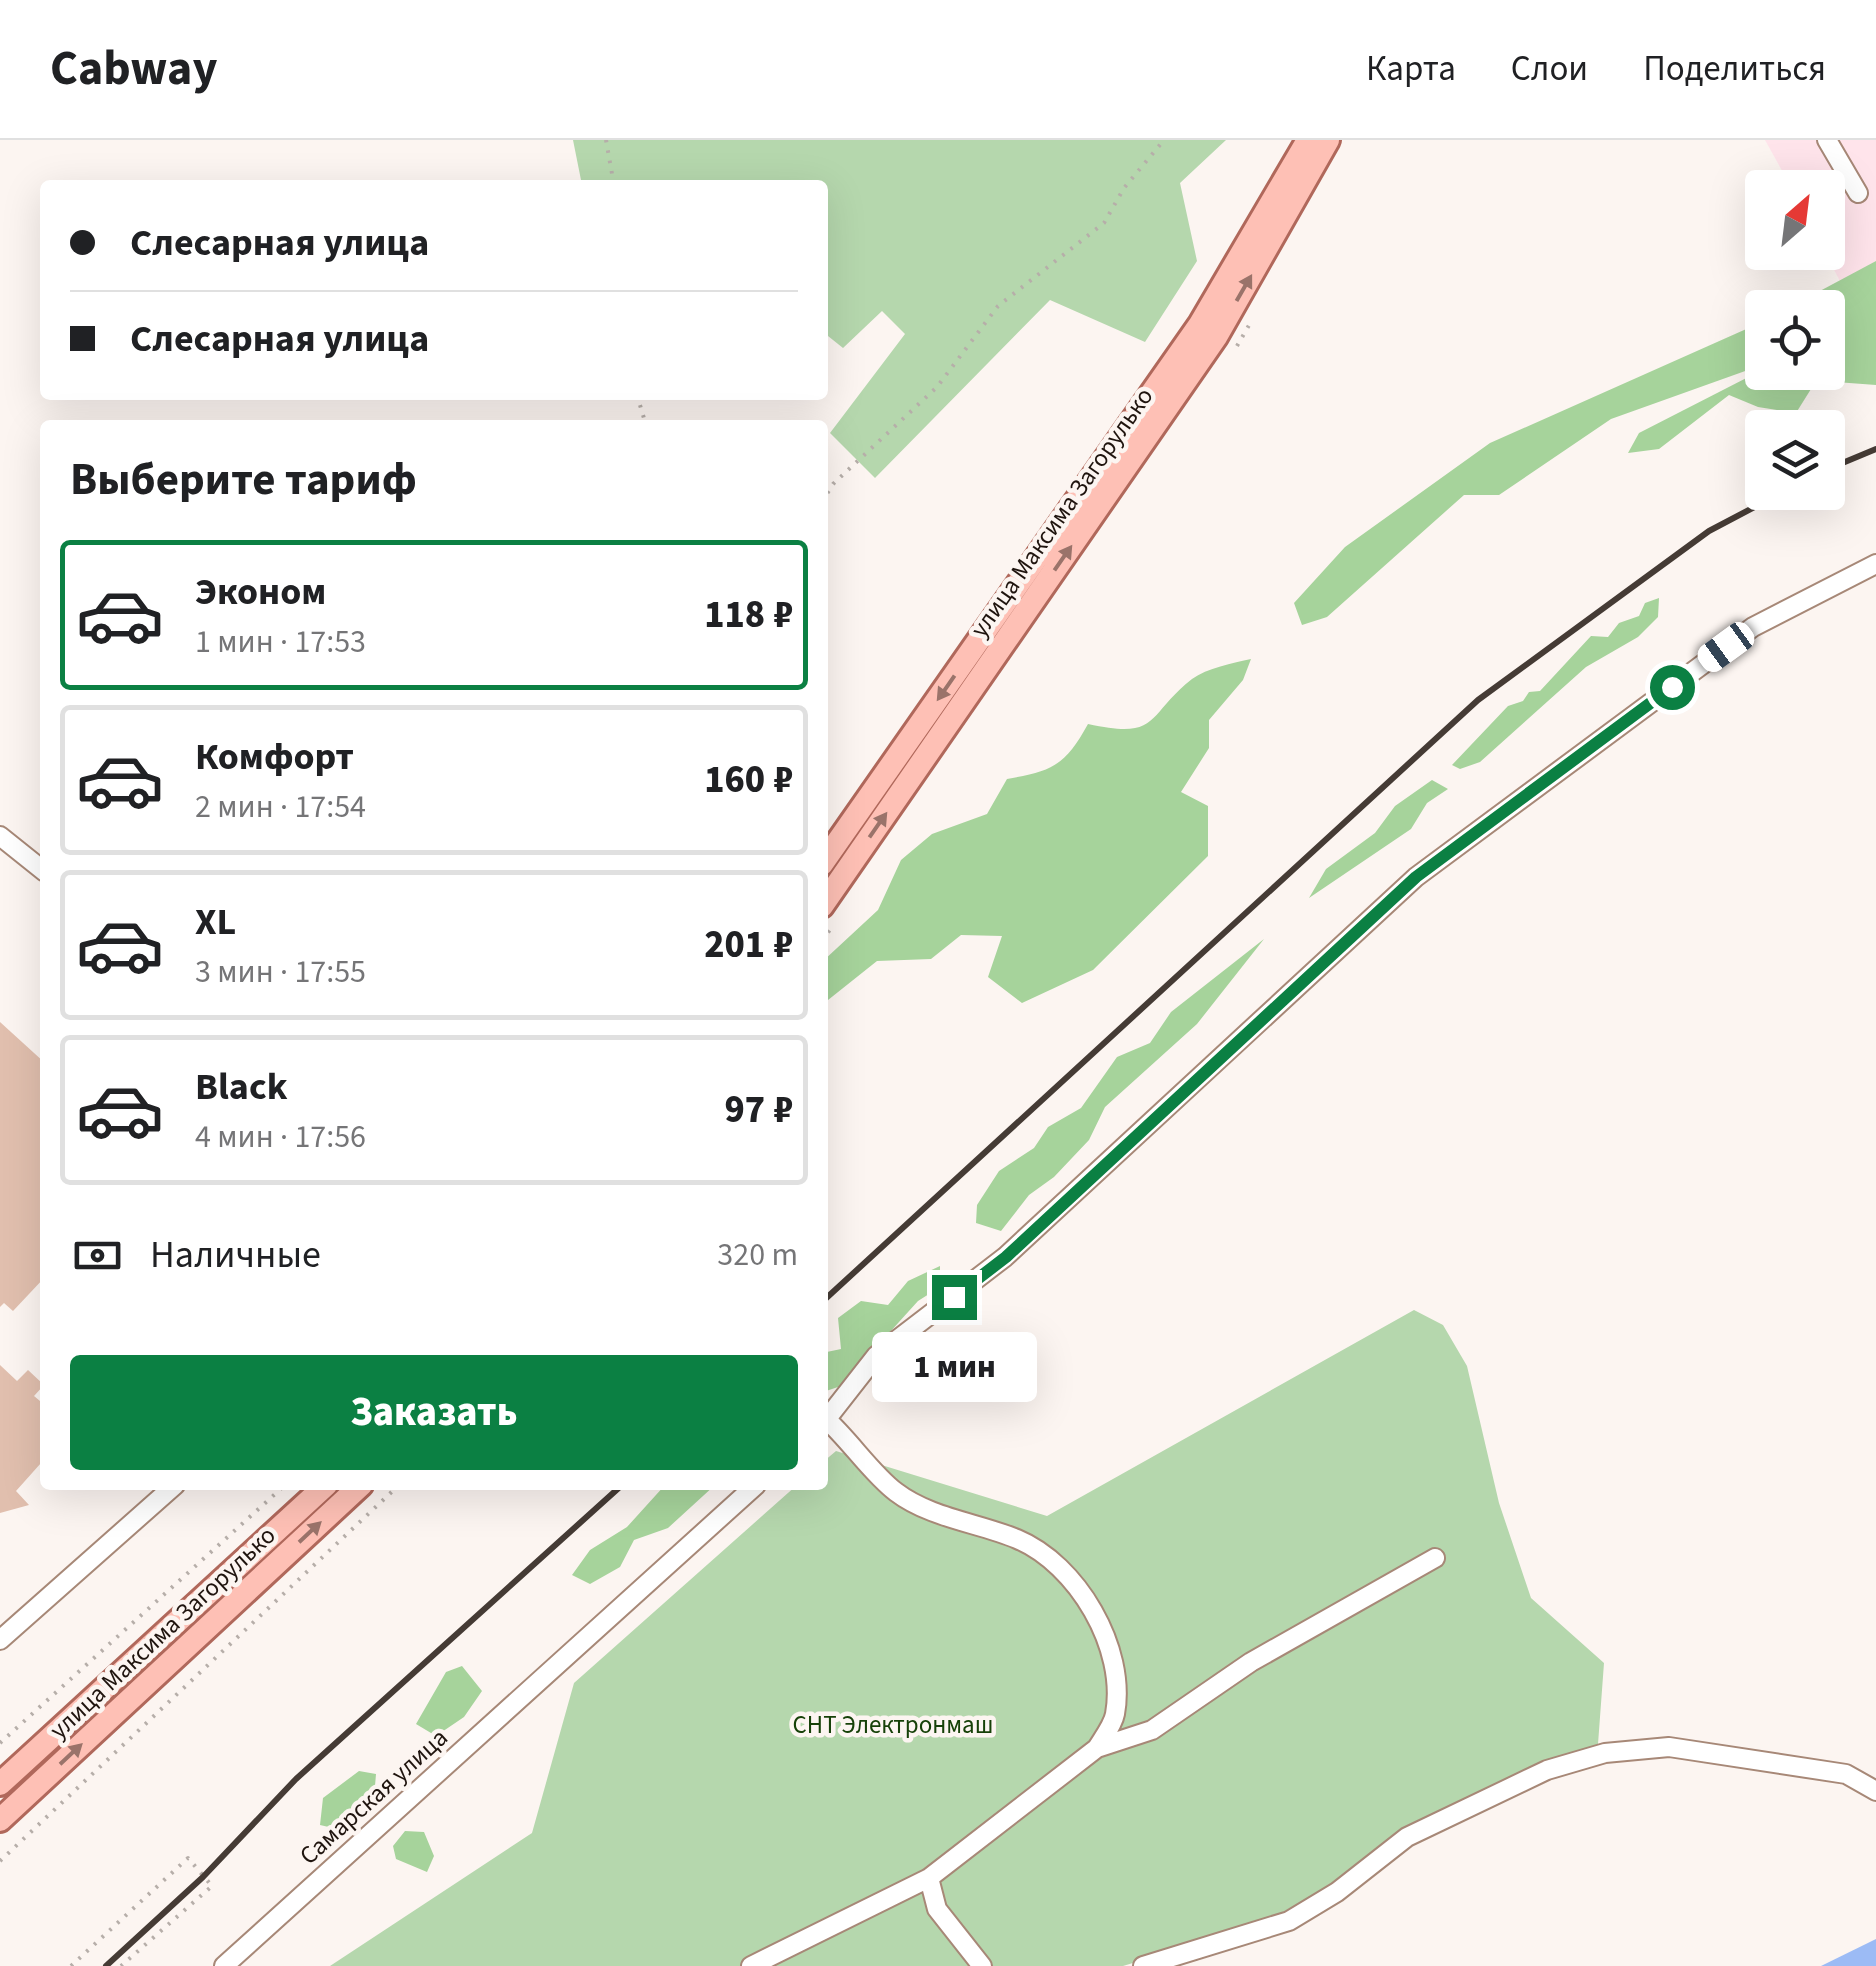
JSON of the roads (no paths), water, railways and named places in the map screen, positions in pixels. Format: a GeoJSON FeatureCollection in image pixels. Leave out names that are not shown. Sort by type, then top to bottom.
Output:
{"type":"FeatureCollection","features":[{"type":"Feature","properties":{"kind":"main road","name":"улица Максима Загорулько"},"geometry":{"type":"LineString","coordinates":[[828,855],[1200,324],[1308,140]]}},
{"type":"Feature","properties":{"kind":"main road","name":"улица Максима Загорулько"},"geometry":{"type":"LineString","coordinates":[[828,897],[1216,337],[1328,140]]}},
{"type":"Feature","properties":{"kind":"main road","name":"улица Максима Загорулько"},"geometry":{"type":"LineString","coordinates":[[0,1784],[321,1490]]}},
{"type":"Feature","properties":{"kind":"main road","name":"улица Максима Загорулько"},"geometry":{"type":"LineString","coordinates":[[0,1820],[356,1490]]}},
{"type":"Feature","properties":{"kind":"street"},"geometry":{"type":"LineString","coordinates":[[1826,140],[1858,193]]}},
{"type":"Feature","properties":{"kind":"street"},"geometry":{"type":"LineString","coordinates":[[828,1419],[876,1356],[1006,1257],[1416,877],[1754,627],[1876,564]]}},
{"type":"Feature","properties":{"kind":"street"},"geometry":{"type":"LineString","coordinates":[[0,836],[40,868]]}},
{"type":"Feature","properties":{"kind":"street"},"geometry":{"type":"LineString","coordinates":[[828,1426],[896,1492],[954,1519],[1020,1540],[1064,1568],[1104,1634],[1116,1679],[1115,1717],[1097,1748]]}},
{"type":"Feature","properties":{"kind":"street"},"geometry":{"type":"LineString","coordinates":[[0,1640],[170,1490]]}},
{"type":"Feature","properties":{"kind":"street","name":"Самарская улица"},"geometry":{"type":"LineString","coordinates":[[224,1966],[750,1490]]}},
{"type":"Feature","properties":{"kind":"street"},"geometry":{"type":"LineString","coordinates":[[751,1966],[928,1878],[1097,1748],[1152,1730],[1251,1662],[1435,1558]]}},
{"type":"Feature","properties":{"kind":"street"},"geometry":{"type":"LineString","coordinates":[[1143,1966],[1288,1921],[1337,1892],[1407,1837],[1546,1770],[1605,1752],[1669,1747],[1846,1774],[1876,1791]]}},
{"type":"Feature","properties":{"kind":"street"},"geometry":{"type":"LineString","coordinates":[[928,1878],[937,1908],[982,1966]]}},
{"type":"Feature","properties":{"kind":"water"},"geometry":{"type":"Polygon","coordinates":[[[1876,1939],[1876,1966],[1821,1966],[1876,1939]]]}},
{"type":"Feature","properties":{"kind":"railway"},"geometry":{"type":"LineString","coordinates":[[1845,462],[1876,449]]}},
{"type":"Feature","properties":{"kind":"railway"},"geometry":{"type":"LineString","coordinates":[[828,1296],[1478,700],[1709,531],[1749,510]]}},
{"type":"Feature","properties":{"kind":"railway"},"geometry":{"type":"LineString","coordinates":[[106,1966],[203,1877],[296,1779],[616,1490]]}},
{"type":"Feature","properties":{"kind":"park label","name":"СНТ Электронмаш"},"geometry":{"type":"Point","coordinates":[893,1724]}}]}
